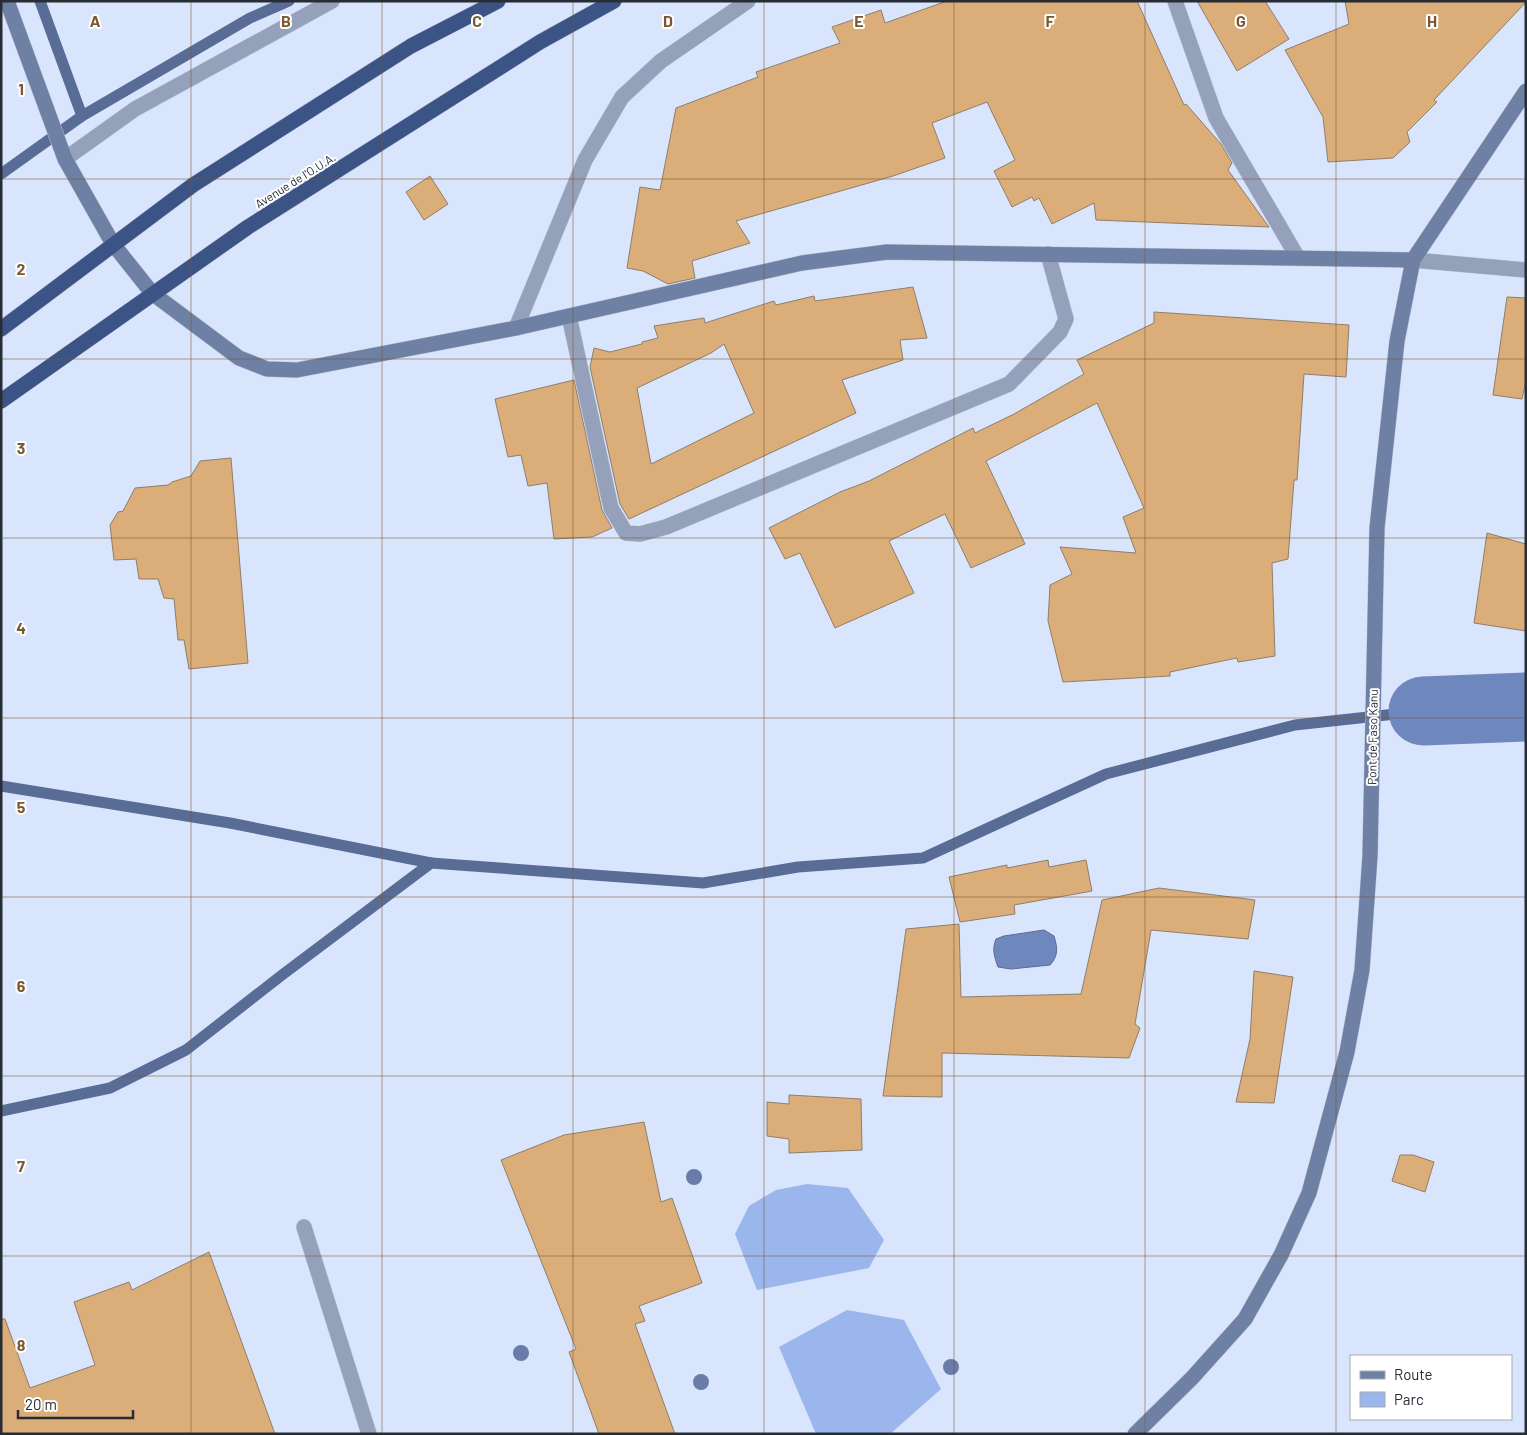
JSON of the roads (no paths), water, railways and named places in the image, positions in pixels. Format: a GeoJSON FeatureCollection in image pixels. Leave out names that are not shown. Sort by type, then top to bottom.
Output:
{"type":"FeatureCollection","features":[{"type":"Feature","properties":{"kind":"highway"},"geometry":{"type":"LineString","coordinates":[[1,329],[193,185],[411,46],[498,1]]}},
{"type":"Feature","properties":{"kind":"highway","name":"Avenue de l'O.U.A."},"geometry":{"type":"LineString","coordinates":[[1,401],[248,227],[540,42],[614,1]]}},
{"type":"Feature","properties":{"kind":"street"},"geometry":{"type":"LineString","coordinates":[[7,1],[66,159],[113,244],[152,293],[239,358],[268,369],[297,370],[516,328],[793,265],[887,252],[1413,260],[1526,270]]}},
{"type":"Feature","properties":{"kind":"street"},"geometry":{"type":"LineString","coordinates":[[66,159],[135,109],[332,1]]}},
{"type":"Feature","properties":{"kind":"street"},"geometry":{"type":"LineString","coordinates":[[516,328],[585,160],[622,97],[661,61],[748,1]]}},
{"type":"Feature","properties":{"kind":"street"},"geometry":{"type":"LineString","coordinates":[[1175,1],[1216,118],[1298,258]]}},
{"type":"Feature","properties":{"kind":"street"},"geometry":{"type":"LineString","coordinates":[[1413,260],[1526,91]]}},
{"type":"Feature","properties":{"kind":"street"},"geometry":{"type":"LineString","coordinates":[[569,316],[611,508],[626,533],[640,534],[666,526],[1009,384],[1060,332],[1066,319],[1048,254]]}},
{"type":"Feature","properties":{"kind":"street","name":"Pont de Faso Kanu"},"geometry":{"type":"LineString","coordinates":[[1135,1434],[1192,1378],[1245,1319],[1281,1255],[1310,1193],[1347,1052],[1362,970],[1370,856],[1377,528],[1396,341],[1413,260]]}},
{"type":"Feature","properties":{"kind":"street"},"geometry":{"type":"LineString","coordinates":[[304,1228],[369,1434]]}},
{"type":"Feature","properties":{"kind":"waterway"},"geometry":{"type":"LineString","coordinates":[[40,1],[82,116]]}},
{"type":"Feature","properties":{"kind":"waterway"},"geometry":{"type":"LineString","coordinates":[[1,174],[82,116],[250,18],[289,1]]}},
{"type":"Feature","properties":{"kind":"waterway"},"geometry":{"type":"LineString","coordinates":[[1423,711],[1526,707]]}},
{"type":"Feature","properties":{"kind":"waterway"},"geometry":{"type":"LineString","coordinates":[[1,1111],[110,1088],[186,1050],[431,863],[703,883],[798,867],[923,858],[1106,774],[1295,725],[1423,711]]}},
{"type":"Feature","properties":{"kind":"waterway"},"geometry":{"type":"LineString","coordinates":[[1,786],[230,823],[431,863]]}}]}
